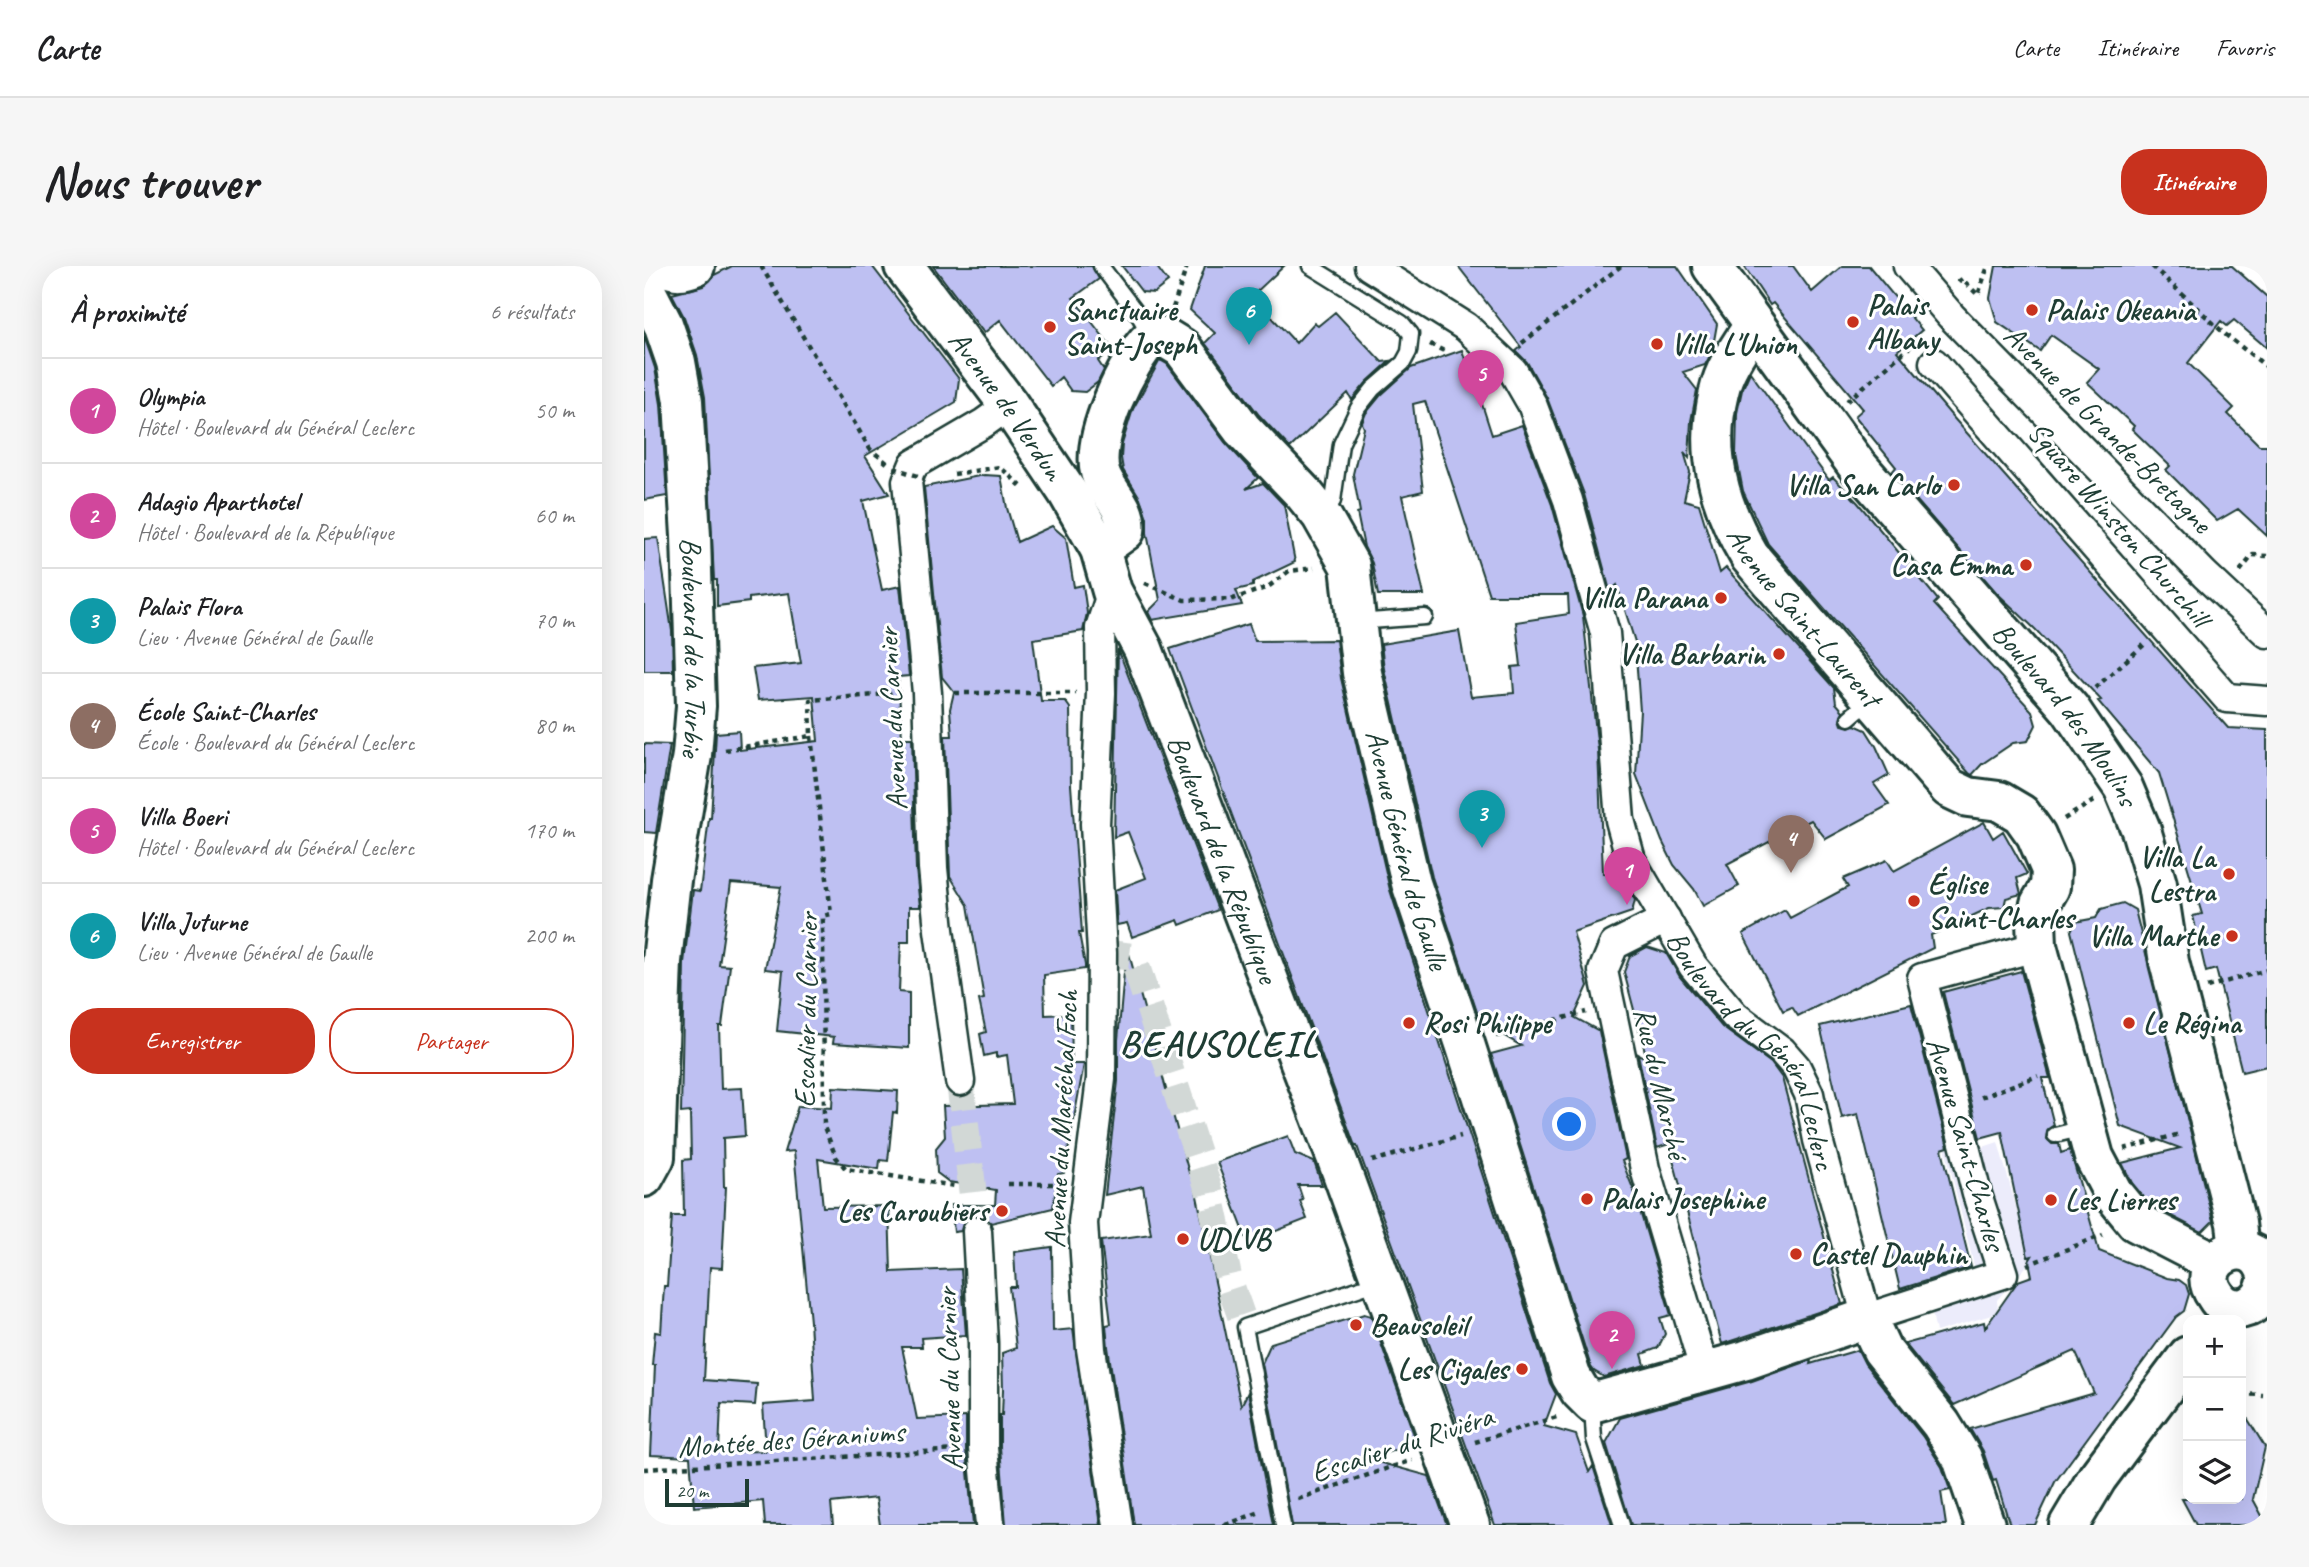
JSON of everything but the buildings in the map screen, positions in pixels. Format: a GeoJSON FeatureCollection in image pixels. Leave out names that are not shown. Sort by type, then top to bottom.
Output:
{"type":"FeatureCollection","features":[{"type":"Feature","properties":{"kind":"main road"},"geometry":{"type":"LineString","coordinates":[[664,266],[683,271],[695,266]]}},
{"type":"Feature","properties":{"kind":"main road","name":"Avenue de Verdun"},"geometry":{"type":"LineString","coordinates":[[904,266],[1044,455],[1100,549],[1112,591]]}},
{"type":"Feature","properties":{"kind":"main road","name":"Boulevard des Moulins"},"geometry":{"type":"LineString","coordinates":[[1712,266],[1856,464],[2070,709],[2123,787],[2141,830],[2157,884],[2169,962],[2236,1223],[2246,1284]]}},
{"type":"Feature","properties":{"kind":"main road","name":"Boulevard de la Turbie"},"geometry":{"type":"LineString","coordinates":[[644,287],[663,324],[676,362],[682,401],[696,706],[692,755],[670,880],[662,961],[655,1157],[644,1177]]}},
{"type":"Feature","properties":{"kind":"main road","name":"Avenue Saint-Laurent"},"geometry":{"type":"LineString","coordinates":[[1754,325],[1738,350],[1719,390],[1713,446],[1722,503],[1734,531],[1750,557],[1861,708],[1949,788],[1968,797],[1999,801],[2047,828]]}},
{"type":"Feature","properties":{"kind":"main road"},"geometry":{"type":"LineString","coordinates":[[1100,549],[1125,531],[1126,522],[1124,512],[1100,475],[1099,444],[1112,403],[1131,364],[1140,348],[1158,337]]}},
{"type":"Feature","properties":{"kind":"main road","name":"Avenue Général de Gaulle"},"geometry":{"type":"LineString","coordinates":[[1158,337],[1182,348],[1242,429],[1321,515],[1350,566],[1362,673],[1411,883],[1571,1376],[1591,1403]]}},
{"type":"Feature","properties":{"kind":"main road","name":"Boulevard de la République"},"geometry":{"type":"LineString","coordinates":[[1112,591],[1143,649],[1341,1170],[1470,1525]]}},
{"type":"Feature","properties":{"kind":"main road"},"geometry":{"type":"LineString","coordinates":[[2047,828],[2050,887],[2040,904],[2036,920],[2037,946],[2070,1131],[2094,1157],[2113,1195],[2136,1222],[2200,1255],[2246,1284]]}},
{"type":"Feature","properties":{"kind":"main road"},"geometry":{"type":"LineString","coordinates":[[1591,1403],[1705,1372],[1867,1318]]}},
{"type":"Feature","properties":{"kind":"main road","name":"Boulevard du Général Leclerc"},"geometry":{"type":"LineString","coordinates":[[1867,1318],[1882,1350],[1941,1424],[1962,1458],[1984,1525]]}},
{"type":"Feature","properties":{"kind":"main road"},"geometry":{"type":"LineString","coordinates":[[2068,1525],[2097,1478],[2183,1363]]}},
{"type":"Feature","properties":{"kind":"street","name":"Boulevard du Général Leclerc"},"geometry":{"type":"LineString","coordinates":[[1369,266],[1466,327],[1513,372],[1532,404],[1568,500],[1605,633],[1620,820],[1631,860],[1693,966],[1735,1016],[1782,1051],[1796,1067],[1809,1094],[1818,1140],[1867,1318]]}},
{"type":"Feature","properties":{"kind":"street","name":"Avenue de Grande-Bretagne"},"geometry":{"type":"LineString","coordinates":[[1908,266],[1951,316],[2195,565],[2267,634]]}},
{"type":"Feature","properties":{"kind":"street","name":"Square Winston Churchill"},"geometry":{"type":"LineString","coordinates":[[1922,363],[2227,698],[2267,701]]}},
{"type":"Feature","properties":{"kind":"street","name":"Avenue du Carnier"},"geometry":{"type":"LineString","coordinates":[[960,1081],[934,880],[927,693],[907,481],[914,464],[984,423],[1009,405]]}},
{"type":"Feature","properties":{"kind":"street","name":"Avenue du Maréchal Foch"},"geometry":{"type":"LineString","coordinates":[[1112,591],[1100,628],[1101,693],[1095,824],[1102,953],[1101,1079],[1083,1223],[1091,1349],[1118,1525]]}},
{"type":"Feature","properties":{"kind":"street","name":"Rue du Marché"},"geometry":{"type":"LineString","coordinates":[[1666,919],[1614,945],[1603,971],[1645,1169],[1705,1372]]}},
{"type":"Feature","properties":{"kind":"street","name":"Avenue Saint-Charles"},"geometry":{"type":"LineString","coordinates":[[1867,1318],[2003,1274],[1977,1194],[1922,978],[2024,950]]}},
{"type":"Feature","properties":{"kind":"street","name":"Avenue du Carnier"},"geometry":{"type":"LineString","coordinates":[[977,1231],[983,1343],[982,1448],[990,1525]]}},
{"type":"Feature","properties":{"kind":"lane"},"geometry":{"type":"LineString","coordinates":[[1101,266],[1158,337]]}},
{"type":"Feature","properties":{"kind":"lane"},"geometry":{"type":"LineString","coordinates":[[1310,266],[1402,323],[1411,334],[1409,352],[1403,363],[1373,389],[1358,408],[1341,444],[1333,501],[1321,515]]}},
{"type":"Feature","properties":{"kind":"lane"},"geometry":{"type":"LineString","coordinates":[[1355,622],[1425,617]]}},
{"type":"Feature","properties":{"kind":"lane"},"geometry":{"type":"LineString","coordinates":[[1283,1525],[1245,1327],[1381,1281]]}},
{"type":"Feature","properties":{"kind":"lane"},"geometry":{"type":"LineString","coordinates":[[1591,1403],[1594,1440],[1622,1525]]}},
{"type":"Feature","properties":{"kind":"path"},"geometry":{"type":"LineString","coordinates":[[761,266],[870,449],[894,468],[924,478],[937,477]]}},
{"type":"Feature","properties":{"kind":"path"},"geometry":{"type":"LineString","coordinates":[[1158,337],[1187,266]]}},
{"type":"Feature","properties":{"kind":"path"},"geometry":{"type":"LineString","coordinates":[[1500,359],[1621,266]]}},
{"type":"Feature","properties":{"kind":"path"},"geometry":{"type":"LineString","coordinates":[[1962,279],[1978,295],[1988,266]]}},
{"type":"Feature","properties":{"kind":"path"},"geometry":{"type":"LineString","coordinates":[[2152,266],[2226,335],[2267,367]]}},
{"type":"Feature","properties":{"kind":"path"},"geometry":{"type":"LineString","coordinates":[[1847,402],[1919,338]]}},
{"type":"Feature","properties":{"kind":"path"},"geometry":{"type":"LineString","coordinates":[[1899,355],[1922,363]]}},
{"type":"Feature","properties":{"kind":"path"},"geometry":{"type":"LineString","coordinates":[[949,475],[1000,467],[1027,491]]}},
{"type":"Feature","properties":{"kind":"path"},"geometry":{"type":"LineString","coordinates":[[2240,572],[2253,555],[2267,556]]}},
{"type":"Feature","properties":{"kind":"path"},"geometry":{"type":"LineString","coordinates":[[1112,591],[1143,583],[1184,600],[1233,598],[1268,587],[1289,571],[1350,566]]}},
{"type":"Feature","properties":{"kind":"path"},"geometry":{"type":"LineString","coordinates":[[2092,690],[2154,635]]}},
{"type":"Feature","properties":{"kind":"path"},"geometry":{"type":"LineString","coordinates":[[692,755],[811,736],[810,700],[927,693],[1101,693]]}},
{"type":"Feature","properties":{"kind":"path","name":"Escalier du Carnier"},"geometry":{"type":"LineString","coordinates":[[811,736],[831,914],[823,916],[824,1126],[836,1157],[845,1169],[954,1186]]}},
{"type":"Feature","properties":{"kind":"path"},"geometry":{"type":"LineString","coordinates":[[2047,828],[2105,795]]}},
{"type":"Feature","properties":{"kind":"path"},"geometry":{"type":"LineString","coordinates":[[2203,988],[2267,971]]}},
{"type":"Feature","properties":{"kind":"path"},"geometry":{"type":"LineString","coordinates":[[1465,1044],[1609,1005]]}},
{"type":"Feature","properties":{"kind":"path"},"geometry":{"type":"LineString","coordinates":[[1954,1107],[2045,1074]]}},
{"type":"Feature","properties":{"kind":"path"},"geometry":{"type":"LineString","coordinates":[[1341,1170],[1490,1127]]}},
{"type":"Feature","properties":{"kind":"path"},"geometry":{"type":"LineString","coordinates":[[2117,1150],[2184,1133]]}},
{"type":"Feature","properties":{"kind":"path"},"geometry":{"type":"LineString","coordinates":[[1008,1184],[1087,1184]]}},
{"type":"Feature","properties":{"kind":"path"},"geometry":{"type":"LineString","coordinates":[[2003,1274],[2100,1236]]}},
{"type":"Feature","properties":{"kind":"path"},"geometry":{"type":"LineString","coordinates":[[2246,1394],[2263,1395]]}},
{"type":"Feature","properties":{"kind":"path","name":"Escalier du Riviéra"},"geometry":{"type":"LineString","coordinates":[[1225,1525],[1445,1451],[1543,1423],[1591,1403]]}},
{"type":"Feature","properties":{"kind":"path","name":"Montée des Géraniums"},"geometry":{"type":"LineString","coordinates":[[644,1469],[982,1448]]}},
{"type":"Feature","properties":{"kind":"shaded area"},"geometry":{"type":"Polygon","coordinates":[[[1943,1016],[1983,1147],[1998,1142],[2031,1261],[1997,1300],[1998,1313],[1936,1332],[1927,1289],[1976,1274],[1915,1024],[1943,1016]]]}},
{"type":"Feature","properties":{"kind":"tunnel"},"geometry":{"type":"LineString","coordinates":[[1102,953],[1133,957],[1209,1190],[1229,1281],[1245,1327]]}},
{"type":"Feature","properties":{"kind":"tunnel"},"geometry":{"type":"LineString","coordinates":[[960,1081],[977,1231]]}},
{"type":"Feature","properties":{"kind":"place","name":"Palais Okeania"},"geometry":{"type":"Point","coordinates":[2032,310]}},
{"type":"Feature","properties":{"kind":"place","name":"Palais Albany"},"geometry":{"type":"Point","coordinates":[1853,322]}},
{"type":"Feature","properties":{"kind":"place","name":"Sanctuaire Saint-Joseph"},"geometry":{"type":"Point","coordinates":[1050,327]}},
{"type":"Feature","properties":{"kind":"place","name":"Villa L'Union"},"geometry":{"type":"Point","coordinates":[1657,344]}},
{"type":"Feature","properties":{"kind":"place","name":"Villa Juturne"},"geometry":{"type":"Point","coordinates":[1249,345]}},
{"type":"Feature","properties":{"kind":"place","name":"Villa Boeri"},"geometry":{"type":"Point","coordinates":[1481,408]}},
{"type":"Feature","properties":{"kind":"place","name":"Villa San Carlo"},"geometry":{"type":"Point","coordinates":[1954,485]}},
{"type":"Feature","properties":{"kind":"place","name":"Casa Emma"},"geometry":{"type":"Point","coordinates":[2026,565]}},
{"type":"Feature","properties":{"kind":"place","name":"Villa Parana"},"geometry":{"type":"Point","coordinates":[1721,598]}},
{"type":"Feature","properties":{"kind":"place","name":"Villa Barbarin"},"geometry":{"type":"Point","coordinates":[1779,654]}},
{"type":"Feature","properties":{"kind":"place","name":"Palais Flora"},"geometry":{"type":"Point","coordinates":[1482,848]}},
{"type":"Feature","properties":{"kind":"place","name":"École Saint-Charles"},"geometry":{"type":"Point","coordinates":[1791,873]}},
{"type":"Feature","properties":{"kind":"place","name":"Villa La Lestra"},"geometry":{"type":"Point","coordinates":[2229,874]}},
{"type":"Feature","properties":{"kind":"place","name":"Église Saint-Charles"},"geometry":{"type":"Point","coordinates":[1914,901]}},
{"type":"Feature","properties":{"kind":"place","name":"Olympia"},"geometry":{"type":"Point","coordinates":[1627,905]}},
{"type":"Feature","properties":{"kind":"place","name":"Villa Marthe"},"geometry":{"type":"Point","coordinates":[2232,936]}},
{"type":"Feature","properties":{"kind":"place","name":"Rosi Philippe"},"geometry":{"type":"Point","coordinates":[1409,1023]}},
{"type":"Feature","properties":{"kind":"place","name":"Le Régina"},"geometry":{"type":"Point","coordinates":[2129,1023]}},
{"type":"Feature","properties":{"kind":"place","name":"Palais Josephine"},"geometry":{"type":"Point","coordinates":[1587,1199]}},
{"type":"Feature","properties":{"kind":"place","name":"Les Lierres"},"geometry":{"type":"Point","coordinates":[2051,1200]}},
{"type":"Feature","properties":{"kind":"place","name":"Les Caroubiers"},"geometry":{"type":"Point","coordinates":[1002,1211]}},
{"type":"Feature","properties":{"kind":"place","name":"UDLVB"},"geometry":{"type":"Point","coordinates":[1183,1239]}},
{"type":"Feature","properties":{"kind":"place","name":"Castel Dauphin"},"geometry":{"type":"Point","coordinates":[1796,1254]}},
{"type":"Feature","properties":{"kind":"place","name":"Beausoleil"},"geometry":{"type":"Point","coordinates":[1356,1325]}},
{"type":"Feature","properties":{"kind":"place","name":"Les Cigales"},"geometry":{"type":"Point","coordinates":[1522,1369]}},
{"type":"Feature","properties":{"kind":"place","name":"Adagio Aparthotel"},"geometry":{"type":"Point","coordinates":[1612,1369]}},
{"type":"Feature","properties":{"kind":"district","name":"BEAUSOLEIL"},"geometry":{"type":"Point","coordinates":[1219,1043]}}]}
